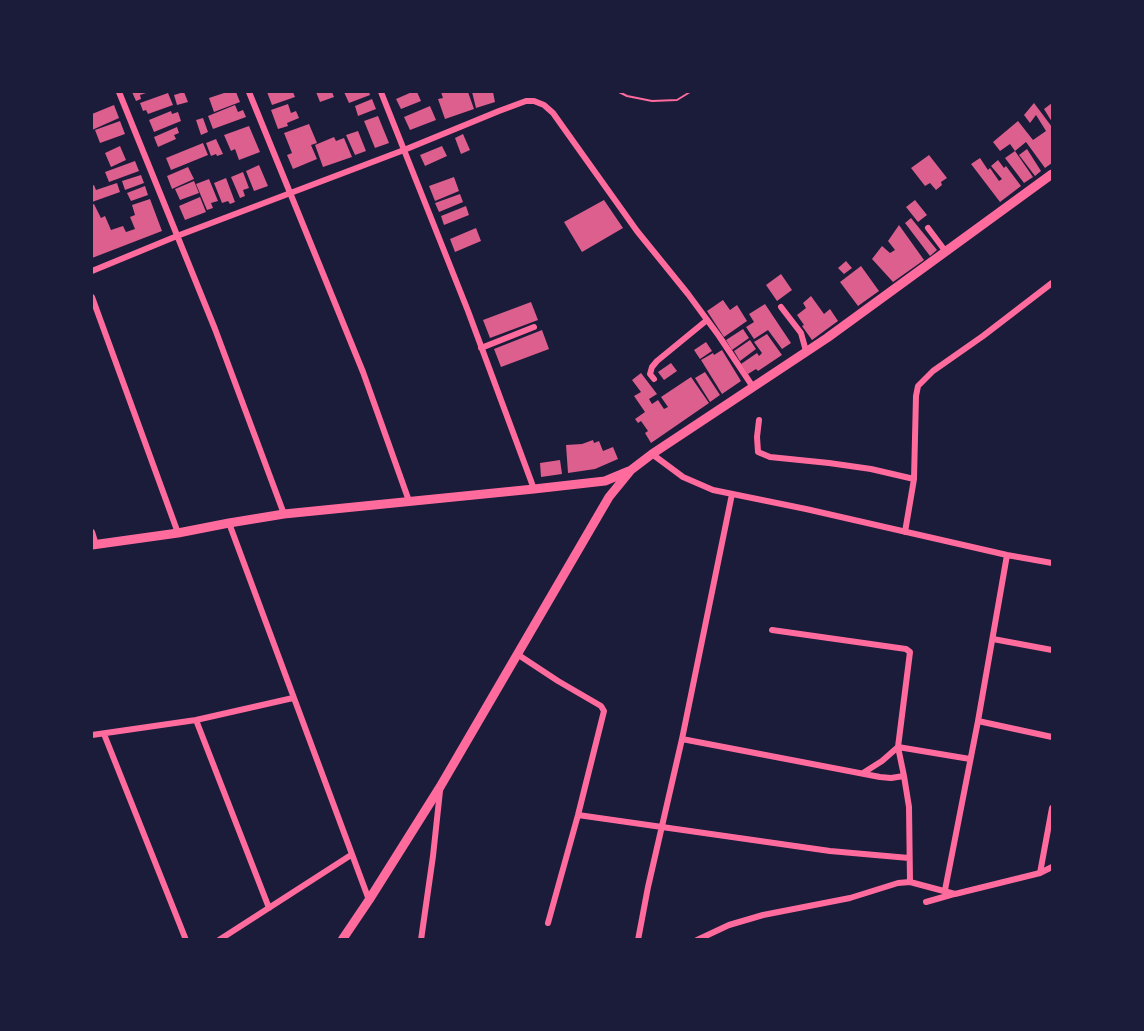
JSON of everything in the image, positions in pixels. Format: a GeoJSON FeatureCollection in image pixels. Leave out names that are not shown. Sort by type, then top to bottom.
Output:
{"type":"FeatureCollection","features":[{"type":"Feature","properties":{"kind":"street"},"geometry":{"type":"LineString","coordinates":[[119,92],[219,340],[284,514]]}},
{"type":"Feature","properties":{"kind":"street"},"geometry":{"type":"LineString","coordinates":[[249,92],[363,372],[410,501]]}},
{"type":"Feature","properties":{"kind":"street"},"geometry":{"type":"LineString","coordinates":[[381,92],[468,311],[534,489]]}},
{"type":"Feature","properties":{"kind":"street"},"geometry":{"type":"LineString","coordinates":[[92,271],[177,236],[526,101],[534,100],[553,113],[637,231],[724,343],[753,387]]}},
{"type":"Feature","properties":{"kind":"street"},"geometry":{"type":"LineString","coordinates":[[342,939],[440,787],[609,497],[631,471],[652,454],[806,351],[1053,174]]}},
{"type":"Feature","properties":{"kind":"street"},"geometry":{"type":"LineString","coordinates":[[928,228],[946,252]]}},
{"type":"Feature","properties":{"kind":"street"},"geometry":{"type":"LineString","coordinates":[[905,532],[914,479],[916,389],[933,371],[1053,283]]}},
{"type":"Feature","properties":{"kind":"street"},"geometry":{"type":"LineString","coordinates":[[92,297],[178,533]]}},
{"type":"Feature","properties":{"kind":"street"},"geometry":{"type":"LineString","coordinates":[[781,307],[801,333],[806,351]]}},
{"type":"Feature","properties":{"kind":"street"},"geometry":{"type":"LineString","coordinates":[[654,379],[650,374],[657,361],[707,320]]}},
{"type":"Feature","properties":{"kind":"street"},"geometry":{"type":"LineString","coordinates":[[481,348],[534,327]]}},
{"type":"Feature","properties":{"kind":"street"},"geometry":{"type":"LineString","coordinates":[[759,420],[758,452],[770,457],[871,469],[914,479]]}},
{"type":"Feature","properties":{"kind":"street"},"geometry":{"type":"LineString","coordinates":[[652,454],[683,477],[713,490],[1007,555],[1053,563]]}},
{"type":"Feature","properties":{"kind":"street"},"geometry":{"type":"LineString","coordinates":[[92,532],[94,545],[284,514],[604,481],[631,471]]}},
{"type":"Feature","properties":{"kind":"street"},"geometry":{"type":"LineString","coordinates":[[592,482],[600,487],[603,495],[603,508]]}},
{"type":"Feature","properties":{"kind":"street"},"geometry":{"type":"LineString","coordinates":[[638,939],[732,494]]}},
{"type":"Feature","properties":{"kind":"street"},"geometry":{"type":"LineString","coordinates":[[229,523],[369,900]]}},
{"type":"Feature","properties":{"kind":"street"},"geometry":{"type":"LineString","coordinates":[[945,890],[1007,555]]}},
{"type":"Feature","properties":{"kind":"street"},"geometry":{"type":"LineString","coordinates":[[772,630],[910,651],[898,747],[909,807],[910,882]]}},
{"type":"Feature","properties":{"kind":"street"},"geometry":{"type":"LineString","coordinates":[[993,639],[1053,650]]}},
{"type":"Feature","properties":{"kind":"street"},"geometry":{"type":"LineString","coordinates":[[517,654],[603,707],[604,711],[548,923]]}},
{"type":"Feature","properties":{"kind":"street"},"geometry":{"type":"LineString","coordinates":[[92,735],[196,720],[293,698]]}},
{"type":"Feature","properties":{"kind":"street"},"geometry":{"type":"LineString","coordinates":[[196,720],[269,908]]}},
{"type":"Feature","properties":{"kind":"street"},"geometry":{"type":"LineString","coordinates":[[978,721],[1053,737]]}},
{"type":"Feature","properties":{"kind":"street"},"geometry":{"type":"LineString","coordinates":[[104,734],[186,939]]}},
{"type":"Feature","properties":{"kind":"street"},"geometry":{"type":"LineString","coordinates":[[682,739],[891,778],[904,776]]}},
{"type":"Feature","properties":{"kind":"street"},"geometry":{"type":"LineString","coordinates":[[863,773],[898,747]]}},
{"type":"Feature","properties":{"kind":"street"},"geometry":{"type":"LineString","coordinates":[[898,747],[970,759]]}},
{"type":"Feature","properties":{"kind":"street"},"geometry":{"type":"LineString","coordinates":[[421,939],[440,787]]}},
{"type":"Feature","properties":{"kind":"street"},"geometry":{"type":"LineString","coordinates":[[1040,873],[1053,808]]}},
{"type":"Feature","properties":{"kind":"street"},"geometry":{"type":"LineString","coordinates":[[578,815],[663,826],[742,840],[909,858]]}},
{"type":"Feature","properties":{"kind":"street"},"geometry":{"type":"LineString","coordinates":[[219,939],[351,855]]}},
{"type":"Feature","properties":{"kind":"street"},"geometry":{"type":"LineString","coordinates":[[926,902],[1040,873],[1053,867]]}},
{"type":"Feature","properties":{"kind":"street"},"geometry":{"type":"LineString","coordinates":[[697,939],[729,925],[763,915],[850,898],[891,885],[910,882],[955,894]]}},
{"type":"Feature","properties":{"kind":"path"},"geometry":{"type":"LineString","coordinates":[[619,92],[652,101],[677,100],[690,92]]}},
{"type":"Feature","properties":{"kind":"building"},"geometry":{"type":"Polygon","coordinates":[[[132,92],[149,92],[140,95],[141,99],[136,101],[132,92]]]}},
{"type":"Feature","properties":{"kind":"building"},"geometry":{"type":"Polygon","coordinates":[[[184,92],[188,102],[177,105],[174,95],[184,92]]]}},
{"type":"Feature","properties":{"kind":"building"},"geometry":{"type":"Polygon","coordinates":[[[227,92],[236,92],[240,102],[214,112],[209,98],[227,92]]]}},
{"type":"Feature","properties":{"kind":"building"},"geometry":{"type":"Polygon","coordinates":[[[267,92],[293,92],[295,97],[272,105],[267,92]]]}},
{"type":"Feature","properties":{"kind":"building"},"geometry":{"type":"Polygon","coordinates":[[[316,92],[332,92],[334,97],[320,102],[316,92]]]}},
{"type":"Feature","properties":{"kind":"building"},"geometry":{"type":"Polygon","coordinates":[[[344,92],[369,92],[370,95],[349,103],[344,92]]]}},
{"type":"Feature","properties":{"kind":"building"},"geometry":{"type":"Polygon","coordinates":[[[417,92],[421,101],[401,109],[396,99],[417,92]]]}},
{"type":"Feature","properties":{"kind":"building"},"geometry":{"type":"Polygon","coordinates":[[[441,92],[468,92],[474,109],[445,119],[438,99],[443,98],[441,92]]]}},
{"type":"Feature","properties":{"kind":"building"},"geometry":{"type":"Polygon","coordinates":[[[472,92],[493,92],[495,102],[476,108],[472,92]]]}},
{"type":"Feature","properties":{"kind":"building"},"geometry":{"type":"Polygon","coordinates":[[[168,93],[173,105],[148,114],[146,110],[143,111],[140,103],[168,93]]]}},
{"type":"Feature","properties":{"kind":"building"},"geometry":{"type":"Polygon","coordinates":[[[372,99],[376,109],[358,116],[355,106],[372,99]]]}},
{"type":"Feature","properties":{"kind":"building"},"geometry":{"type":"Polygon","coordinates":[[[1034,103],[1052,127],[1052,163],[1045,168],[1026,142],[1015,151],[1010,144],[1000,151],[993,142],[1018,121],[1033,140],[1046,131],[1036,115],[1030,123],[1024,115],[1034,103]]]}},
{"type":"Feature","properties":{"kind":"building"},"geometry":{"type":"Polygon","coordinates":[[[1052,103],[1052,122],[1044,109],[1052,103]]]}},
{"type":"Feature","properties":{"kind":"building"},"geometry":{"type":"Polygon","coordinates":[[[288,104],[291,113],[296,111],[299,118],[287,123],[288,126],[278,129],[271,110],[288,104]]]}},
{"type":"Feature","properties":{"kind":"building"},"geometry":{"type":"Polygon","coordinates":[[[114,105],[119,118],[92,130],[92,114],[114,105]]]}},
{"type":"Feature","properties":{"kind":"building"},"geometry":{"type":"Polygon","coordinates":[[[235,105],[238,112],[243,110],[246,117],[213,129],[208,116],[235,105]]]}},
{"type":"Feature","properties":{"kind":"building"},"geometry":{"type":"Polygon","coordinates":[[[430,106],[436,120],[410,130],[404,117],[430,106]]]}},
{"type":"Feature","properties":{"kind":"building"},"geometry":{"type":"Polygon","coordinates":[[[171,111],[172,114],[178,112],[181,121],[154,132],[149,120],[171,111]]]}},
{"type":"Feature","properties":{"kind":"building"},"geometry":{"type":"Polygon","coordinates":[[[378,116],[389,143],[375,148],[364,121],[378,116]]]}},
{"type":"Feature","properties":{"kind":"building"},"geometry":{"type":"Polygon","coordinates":[[[203,118],[208,132],[201,135],[196,120],[203,118]]]}},
{"type":"Feature","properties":{"kind":"building"},"geometry":{"type":"Polygon","coordinates":[[[120,121],[125,134],[100,143],[95,130],[120,121]]]}},
{"type":"Feature","properties":{"kind":"building"},"geometry":{"type":"Polygon","coordinates":[[[309,124],[317,143],[311,145],[317,159],[293,169],[287,155],[292,153],[284,133],[309,124]]]}},
{"type":"Feature","properties":{"kind":"building"},"geometry":{"type":"Polygon","coordinates":[[[249,126],[260,152],[239,160],[235,149],[231,151],[224,135],[249,126]]]}},
{"type":"Feature","properties":{"kind":"building"},"geometry":{"type":"Polygon","coordinates":[[[177,127],[179,133],[174,135],[176,139],[158,147],[154,137],[177,127]]]}},
{"type":"Feature","properties":{"kind":"building"},"geometry":{"type":"Polygon","coordinates":[[[358,131],[366,151],[355,155],[346,135],[358,131]]]}},
{"type":"Feature","properties":{"kind":"building"},"geometry":{"type":"Polygon","coordinates":[[[463,134],[470,150],[461,154],[455,138],[463,134]]]}},
{"type":"Feature","properties":{"kind":"building"},"geometry":{"type":"Polygon","coordinates":[[[334,137],[336,141],[344,138],[352,157],[323,167],[315,145],[334,137]]]}},
{"type":"Feature","properties":{"kind":"building"},"geometry":{"type":"Polygon","coordinates":[[[216,139],[223,154],[211,156],[206,143],[216,139]]]}},
{"type":"Feature","properties":{"kind":"building"},"geometry":{"type":"Polygon","coordinates":[[[203,143],[208,155],[171,170],[166,158],[203,143]]]}},
{"type":"Feature","properties":{"kind":"building"},"geometry":{"type":"Polygon","coordinates":[[[120,146],[126,160],[111,167],[105,153],[120,146]]]}},
{"type":"Feature","properties":{"kind":"building"},"geometry":{"type":"Polygon","coordinates":[[[442,146],[447,156],[425,166],[420,155],[442,146]]]}},
{"type":"Feature","properties":{"kind":"building"},"geometry":{"type":"Polygon","coordinates":[[[1027,149],[1041,171],[1035,176],[1019,155],[1027,149]]]}},
{"type":"Feature","properties":{"kind":"building"},"geometry":{"type":"Polygon","coordinates":[[[1015,151],[1033,177],[1024,183],[1005,158],[1015,151]]]}},
{"type":"Feature","properties":{"kind":"building"},"geometry":{"type":"Polygon","coordinates":[[[929,155],[947,178],[936,190],[930,183],[925,186],[911,168],[929,155]]]}},
{"type":"Feature","properties":{"kind":"building"},"geometry":{"type":"Polygon","coordinates":[[[980,158],[999,181],[1002,179],[991,166],[998,160],[1004,168],[1006,166],[1021,186],[1000,202],[971,164],[980,158]]]}},
{"type":"Feature","properties":{"kind":"building"},"geometry":{"type":"Polygon","coordinates":[[[135,161],[139,171],[109,182],[105,172],[135,161]]]}},
{"type":"Feature","properties":{"kind":"building"},"geometry":{"type":"Polygon","coordinates":[[[259,165],[268,186],[254,191],[246,171],[259,165]]]}},
{"type":"Feature","properties":{"kind":"building"},"geometry":{"type":"Polygon","coordinates":[[[188,167],[194,179],[172,189],[167,176],[188,167]]]}},
{"type":"Feature","properties":{"kind":"building"},"geometry":{"type":"Polygon","coordinates":[[[243,172],[249,188],[243,190],[245,196],[240,198],[231,177],[243,172]]]}},
{"type":"Feature","properties":{"kind":"building"},"geometry":{"type":"Polygon","coordinates":[[[141,175],[144,183],[125,190],[122,181],[141,175]]]}},
{"type":"Feature","properties":{"kind":"building"},"geometry":{"type":"Polygon","coordinates":[[[454,177],[459,191],[435,201],[429,186],[454,177]]]}},
{"type":"Feature","properties":{"kind":"building"},"geometry":{"type":"Polygon","coordinates":[[[226,178],[235,202],[230,204],[228,201],[222,203],[214,183],[226,178]]]}},
{"type":"Feature","properties":{"kind":"building"},"geometry":{"type":"Polygon","coordinates":[[[209,179],[218,201],[211,203],[213,208],[207,210],[196,184],[209,179]]]}},
{"type":"Feature","properties":{"kind":"building"},"geometry":{"type":"Polygon","coordinates":[[[194,181],[199,193],[180,200],[175,189],[194,181]]]}},
{"type":"Feature","properties":{"kind":"building"},"geometry":{"type":"Polygon","coordinates":[[[117,183],[120,192],[92,202],[92,186],[94,185],[96,190],[117,183]]]}},
{"type":"Feature","properties":{"kind":"building"},"geometry":{"type":"Polygon","coordinates":[[[145,186],[148,195],[131,201],[127,193],[145,186]]]}},
{"type":"Feature","properties":{"kind":"building"},"geometry":{"type":"Polygon","coordinates":[[[460,194],[463,202],[439,212],[435,203],[460,194]]]}},
{"type":"Feature","properties":{"kind":"building"},"geometry":{"type":"Polygon","coordinates":[[[200,197],[206,212],[185,220],[179,206],[200,197]]]}},
{"type":"Feature","properties":{"kind":"building"},"geometry":{"type":"Polygon","coordinates":[[[150,199],[162,231],[92,258],[92,205],[94,204],[101,218],[105,216],[111,230],[123,226],[126,232],[135,229],[130,217],[135,215],[132,205],[150,199]]]}},
{"type":"Feature","properties":{"kind":"building"},"geometry":{"type":"Polygon","coordinates":[[[604,200],[623,228],[582,252],[564,222],[604,200]]]}},
{"type":"Feature","properties":{"kind":"building"},"geometry":{"type":"Polygon","coordinates":[[[915,200],[927,215],[918,222],[906,207],[915,200]]]}},
{"type":"Feature","properties":{"kind":"building"},"geometry":{"type":"Polygon","coordinates":[[[466,206],[469,215],[444,225],[441,216],[466,206]]]}},
{"type":"Feature","properties":{"kind":"building"},"geometry":{"type":"Polygon","coordinates":[[[911,218],[937,250],[930,256],[905,223],[911,218]]]}},
{"type":"Feature","properties":{"kind":"building"},"geometry":{"type":"Polygon","coordinates":[[[899,225],[924,260],[893,282],[872,259],[882,246],[890,253],[895,250],[888,241],[899,225]]]}},
{"type":"Feature","properties":{"kind":"building"},"geometry":{"type":"Polygon","coordinates":[[[476,228],[481,241],[455,252],[450,239],[476,228]]]}},
{"type":"Feature","properties":{"kind":"building"},"geometry":{"type":"Polygon","coordinates":[[[846,261],[852,268],[844,274],[838,268],[846,261]]]}},
{"type":"Feature","properties":{"kind":"building"},"geometry":{"type":"Polygon","coordinates":[[[861,266],[879,291],[858,306],[840,282],[861,266]]]}},
{"type":"Feature","properties":{"kind":"building"},"geometry":{"type":"Polygon","coordinates":[[[781,274],[792,290],[777,301],[766,285],[781,274]]]}},
{"type":"Feature","properties":{"kind":"building"},"geometry":{"type":"Polygon","coordinates":[[[811,296],[824,314],[830,309],[838,321],[812,340],[797,315],[806,308],[803,303],[811,296]]]}},
{"type":"Feature","properties":{"kind":"building"},"geometry":{"type":"Polygon","coordinates":[[[723,300],[730,310],[737,305],[747,321],[724,337],[707,311],[723,300]]]}},
{"type":"Feature","properties":{"kind":"building"},"geometry":{"type":"Polygon","coordinates":[[[531,302],[538,320],[490,338],[483,320],[531,302]]]}},
{"type":"Feature","properties":{"kind":"building"},"geometry":{"type":"Polygon","coordinates":[[[765,304],[791,343],[782,349],[768,330],[754,339],[746,327],[754,322],[749,314],[765,304]]]}},
{"type":"Feature","properties":{"kind":"building"},"geometry":{"type":"Polygon","coordinates":[[[743,329],[749,338],[732,350],[726,340],[743,329]]]}},
{"type":"Feature","properties":{"kind":"building"},"geometry":{"type":"Polygon","coordinates":[[[542,330],[549,349],[501,367],[494,349],[542,330]]]}},
{"type":"Feature","properties":{"kind":"building"},"geometry":{"type":"Polygon","coordinates":[[[767,334],[782,355],[758,371],[756,369],[748,374],[741,364],[757,353],[759,356],[762,353],[754,342],[767,334]]]}},
{"type":"Feature","properties":{"kind":"building"},"geometry":{"type":"Polygon","coordinates":[[[750,340],[756,349],[740,361],[734,351],[750,340]]]}},
{"type":"Feature","properties":{"kind":"building"},"geometry":{"type":"Polygon","coordinates":[[[706,342],[712,351],[700,359],[694,350],[706,342]]]}},
{"type":"Feature","properties":{"kind":"building"},"geometry":{"type":"Polygon","coordinates":[[[722,350],[741,381],[722,394],[701,360],[722,350]]]}},
{"type":"Feature","properties":{"kind":"building"},"geometry":{"type":"Polygon","coordinates":[[[671,363],[677,371],[664,380],[658,372],[671,363]]]}},
{"type":"Feature","properties":{"kind":"building"},"geometry":{"type":"Polygon","coordinates":[[[705,372],[720,395],[710,402],[695,378],[705,372]]]}},
{"type":"Feature","properties":{"kind":"building"},"geometry":{"type":"Polygon","coordinates":[[[641,373],[657,394],[649,399],[652,404],[658,400],[664,409],[668,407],[661,397],[691,377],[709,403],[651,443],[645,433],[648,431],[641,421],[638,423],[635,419],[645,412],[634,396],[641,392],[632,380],[641,373]]]}},
{"type":"Feature","properties":{"kind":"building"},"geometry":{"type":"Polygon","coordinates":[[[593,440],[594,443],[599,441],[603,451],[613,447],[618,459],[595,469],[568,473],[566,445],[582,444],[593,440]]]}},
{"type":"Feature","properties":{"kind":"building"},"geometry":{"type":"Polygon","coordinates":[[[560,460],[562,474],[541,477],[540,463],[560,460]]]}}]}
